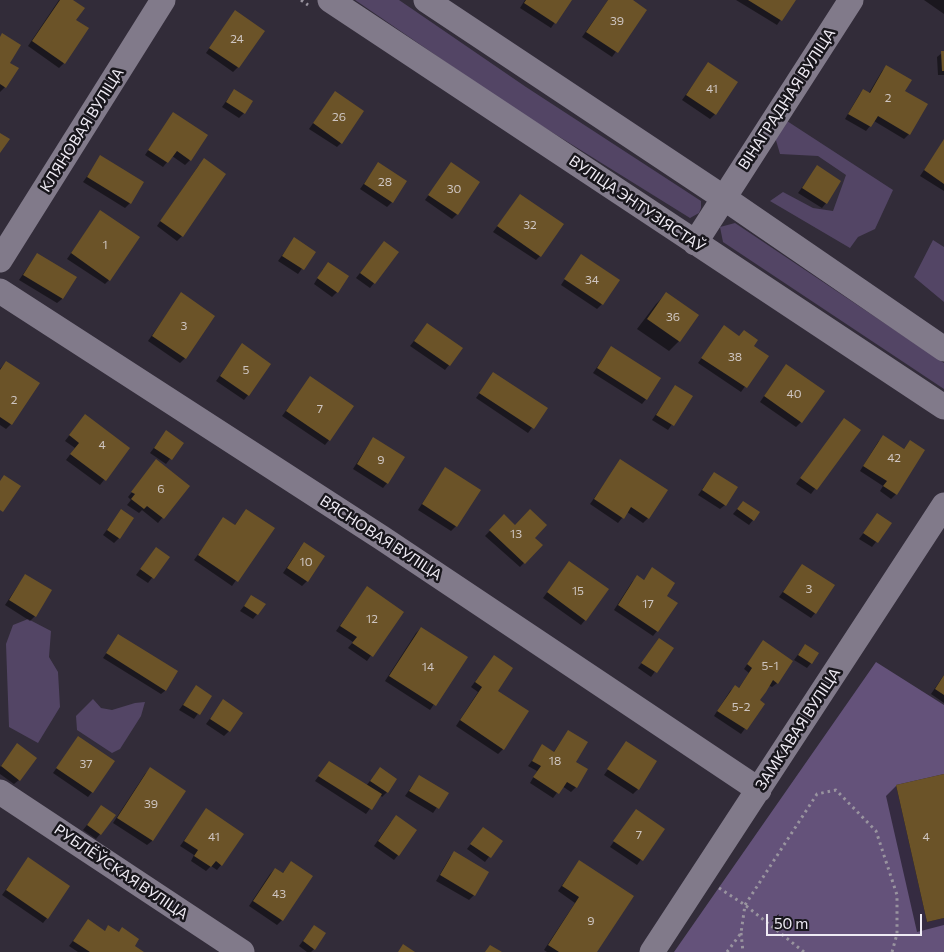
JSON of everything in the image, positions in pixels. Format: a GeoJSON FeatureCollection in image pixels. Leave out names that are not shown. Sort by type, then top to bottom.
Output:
{"type":"FeatureCollection","features":[{"type":"Feature","properties":{"kind":"street","name":"КЛЯНОВАЯ ВУЛІЦА"},"geometry":{"type":"LineString","coordinates":[[0,260],[163,0]]}},
{"type":"Feature","properties":{"kind":"street","name":"ВУЛІЦА ЭНТУЗІЯСТАЎ"},"geometry":{"type":"LineString","coordinates":[[330,0],[944,407]]}},
{"type":"Feature","properties":{"kind":"street"},"geometry":{"type":"LineString","coordinates":[[426,0],[724,198],[944,349]]}},
{"type":"Feature","properties":{"kind":"street","name":"ВІНАГРАДНАЯ ВУЛІЦА"},"geometry":{"type":"LineString","coordinates":[[695,243],[850,0]]}},
{"type":"Feature","properties":{"kind":"street","name":"ВЯСНОВАЯ ВУЛІЦА"},"geometry":{"type":"LineString","coordinates":[[0,291],[382,538],[759,790]]}},
{"type":"Feature","properties":{"kind":"street","name":"ЗАМКАВАЯ ВУЛІЦА"},"geometry":{"type":"LineString","coordinates":[[652,952],[944,505]]}},
{"type":"Feature","properties":{"kind":"street","name":"РУБЛЁЎСКАЯ ВУЛІЦА"},"geometry":{"type":"LineString","coordinates":[[0,792],[242,952]]}},
{"type":"Feature","properties":{"kind":"path"},"geometry":{"type":"LineString","coordinates":[[744,952],[741,933],[745,905],[817,794],[836,790],[876,831],[897,895],[896,934],[892,952]]}},
{"type":"Feature","properties":{"kind":"path"},"geometry":{"type":"LineString","coordinates":[[702,876],[745,905],[804,952]]}},
{"type":"Feature","properties":{"kind":"path"},"geometry":{"type":"LineString","coordinates":[[728,952],[741,933]]}},
{"type":"Feature","properties":{"kind":"shaded area"},"geometry":{"type":"Polygon","coordinates":[[[355,0],[399,0],[526,87],[701,201],[699,213],[690,218],[513,108],[355,0]]]}},
{"type":"Feature","properties":{"kind":"shaded area"},"geometry":{"type":"Polygon","coordinates":[[[787,121],[893,190],[875,229],[858,237],[850,248],[770,201],[783,192],[813,208],[833,211],[846,175],[818,156],[780,154],[775,137],[787,121]]]}},
{"type":"Feature","properties":{"kind":"shaded area"},"geometry":{"type":"Polygon","coordinates":[[[735,223],[944,363],[944,389],[723,242],[720,227],[735,223]]]}},
{"type":"Feature","properties":{"kind":"shaded area"},"geometry":{"type":"Polygon","coordinates":[[[933,240],[944,247],[944,302],[914,277],[933,240]]]}},
{"type":"Feature","properties":{"kind":"shaded area"},"geometry":{"type":"Polygon","coordinates":[[[28,619],[51,631],[49,657],[58,672],[60,707],[38,743],[9,727],[6,644],[13,625],[28,619]]]}},
{"type":"Feature","properties":{"kind":"shaded area"},"geometry":{"type":"Polygon","coordinates":[[[876,662],[944,705],[944,774],[896,785],[927,922],[944,918],[944,952],[674,952],[876,662]]]}},
{"type":"Feature","properties":{"kind":"shaded area"},"geometry":{"type":"Polygon","coordinates":[[[93,699],[101,708],[112,710],[145,702],[141,716],[120,749],[112,753],[77,730],[76,716],[93,699]]]}},
{"type":"Feature","properties":{"kind":"building"},"geometry":{"type":"Polygon","coordinates":[[[60,0],[73,0],[85,8],[76,20],[89,28],[65,64],[32,41],[60,0]]]}},
{"type":"Feature","properties":{"kind":"building"},"geometry":{"type":"Polygon","coordinates":[[[526,0],[572,0],[556,24],[524,3],[526,0]]]}},
{"type":"Feature","properties":{"kind":"building"},"geometry":{"type":"Polygon","coordinates":[[[608,0],[633,0],[647,10],[618,53],[586,32],[608,0]]]}},
{"type":"Feature","properties":{"kind":"building"},"geometry":{"type":"Polygon","coordinates":[[[748,0],[796,0],[782,21],[748,0]]]}},
{"type":"Feature","properties":{"kind":"building"},"geometry":{"type":"Polygon","coordinates":[[[235,10],[265,31],[239,68],[209,48],[235,10]]]}},
{"type":"Feature","properties":{"kind":"building"},"geometry":{"type":"Polygon","coordinates":[[[2,33],[21,45],[10,63],[19,68],[6,88],[0,84],[0,37],[2,33]]]}},
{"type":"Feature","properties":{"kind":"building"},"geometry":{"type":"Polygon","coordinates":[[[941,51],[944,51],[944,71],[942,71],[941,51]]]}},
{"type":"Feature","properties":{"kind":"building"},"geometry":{"type":"Polygon","coordinates":[[[708,62],[738,82],[716,115],[686,95],[708,62]]]}},
{"type":"Feature","properties":{"kind":"building"},"geometry":{"type":"Polygon","coordinates":[[[886,65],[912,80],[905,91],[928,104],[910,135],[878,116],[871,127],[848,114],[863,89],[870,93],[886,65]]]}},
{"type":"Feature","properties":{"kind":"building"},"geometry":{"type":"Polygon","coordinates":[[[234,89],[253,101],[245,114],[226,102],[234,89]]]}},
{"type":"Feature","properties":{"kind":"building"},"geometry":{"type":"Polygon","coordinates":[[[335,91],[364,111],[342,144],[313,123],[335,91]]]}},
{"type":"Feature","properties":{"kind":"building"},"geometry":{"type":"Polygon","coordinates":[[[173,112],[208,135],[191,161],[177,151],[168,163],[148,150],[173,112]]]}},
{"type":"Feature","properties":{"kind":"building"},"geometry":{"type":"Polygon","coordinates":[[[0,133],[10,139],[0,153],[0,133]]]}},
{"type":"Feature","properties":{"kind":"building"},"geometry":{"type":"Polygon","coordinates":[[[944,139],[944,184],[924,170],[944,139]]]}},
{"type":"Feature","properties":{"kind":"building"},"geometry":{"type":"Polygon","coordinates":[[[100,155],[144,182],[131,204],[87,177],[100,155]]]}},
{"type":"Feature","properties":{"kind":"building"},"geometry":{"type":"Polygon","coordinates":[[[204,158],[226,174],[183,237],[160,221],[204,158]]]}},
{"type":"Feature","properties":{"kind":"building"},"geometry":{"type":"Polygon","coordinates":[[[378,162],[407,181],[393,203],[364,184],[378,162]]]}},
{"type":"Feature","properties":{"kind":"building"},"geometry":{"type":"Polygon","coordinates":[[[451,162],[480,182],[458,215],[428,195],[451,162]]]}},
{"type":"Feature","properties":{"kind":"building"},"geometry":{"type":"Polygon","coordinates":[[[817,165],[841,181],[827,204],[802,188],[817,165]]]}},
{"type":"Feature","properties":{"kind":"building"},"geometry":{"type":"Polygon","coordinates":[[[520,194],[564,224],[541,257],[497,226],[520,194]]]}},
{"type":"Feature","properties":{"kind":"building"},"geometry":{"type":"Polygon","coordinates":[[[100,210],[140,237],[110,281],[71,253],[100,210]]]}},
{"type":"Feature","properties":{"kind":"building"},"geometry":{"type":"Polygon","coordinates":[[[294,237],[316,252],[304,270],[282,256],[294,237]]]}},
{"type":"Feature","properties":{"kind":"building"},"geometry":{"type":"Polygon","coordinates":[[[384,241],[399,252],[375,284],[360,273],[384,241]]]}},
{"type":"Feature","properties":{"kind":"building"},"geometry":{"type":"Polygon","coordinates":[[[37,253],[77,277],[63,299],[23,275],[37,253]]]}},
{"type":"Feature","properties":{"kind":"building"},"geometry":{"type":"Polygon","coordinates":[[[581,254],[620,280],[603,305],[564,279],[581,254]]]}},
{"type":"Feature","properties":{"kind":"building"},"geometry":{"type":"Polygon","coordinates":[[[328,262],[349,276],[338,293],[317,278],[328,262]]]}},
{"type":"Feature","properties":{"kind":"building"},"geometry":{"type":"Polygon","coordinates":[[[181,292],[215,316],[186,359],[152,336],[181,292]]]}},
{"type":"Feature","properties":{"kind":"building"},"geometry":{"type":"Polygon","coordinates":[[[666,292],[699,315],[680,342],[647,319],[666,292]]]}},
{"type":"Feature","properties":{"kind":"building"},"geometry":{"type":"Polygon","coordinates":[[[427,323],[463,348],[450,366],[414,341],[427,323]]]}},
{"type":"Feature","properties":{"kind":"building"},"geometry":{"type":"Polygon","coordinates":[[[724,325],[739,336],[744,330],[758,340],[754,346],[769,356],[747,388],[701,358],[724,325]]]}},
{"type":"Feature","properties":{"kind":"building"},"geometry":{"type":"Polygon","coordinates":[[[242,343],[271,364],[249,396],[220,376],[242,343]]]}},
{"type":"Feature","properties":{"kind":"building"},"geometry":{"type":"Polygon","coordinates":[[[611,346],[661,378],[647,400],[597,368],[611,346]]]}},
{"type":"Feature","properties":{"kind":"building"},"geometry":{"type":"Polygon","coordinates":[[[6,361],[40,383],[12,425],[0,417],[0,370],[6,361]]]}},
{"type":"Feature","properties":{"kind":"building"},"geometry":{"type":"Polygon","coordinates":[[[786,364],[825,391],[802,423],[764,396],[786,364]]]}},
{"type":"Feature","properties":{"kind":"building"},"geometry":{"type":"Polygon","coordinates":[[[493,372],[548,408],[534,429],[479,393],[493,372]]]}},
{"type":"Feature","properties":{"kind":"building"},"geometry":{"type":"Polygon","coordinates":[[[310,376],[354,406],[330,441],[286,411],[310,376]]]}},
{"type":"Feature","properties":{"kind":"building"},"geometry":{"type":"Polygon","coordinates":[[[675,385],[693,396],[674,426],[656,415],[675,385]]]}},
{"type":"Feature","properties":{"kind":"building"},"geometry":{"type":"Polygon","coordinates":[[[85,414],[130,448],[106,481],[70,454],[79,443],[69,435],[85,414]]]}},
{"type":"Feature","properties":{"kind":"building"},"geometry":{"type":"Polygon","coordinates":[[[844,418],[861,430],[817,490],[800,478],[844,418]]]}},
{"type":"Feature","properties":{"kind":"building"},"geometry":{"type":"Polygon","coordinates":[[[166,430],[184,443],[172,460],[154,448],[166,430]]]}},
{"type":"Feature","properties":{"kind":"building"},"geometry":{"type":"Polygon","coordinates":[[[883,435],[904,449],[910,440],[925,450],[897,495],[883,486],[887,481],[863,466],[883,435]]]}},
{"type":"Feature","properties":{"kind":"building"},"geometry":{"type":"Polygon","coordinates":[[[373,437],[405,457],[388,484],[357,464],[373,437]]]}},
{"type":"Feature","properties":{"kind":"building"},"geometry":{"type":"Polygon","coordinates":[[[156,459],[190,486],[164,519],[147,506],[144,509],[131,499],[135,494],[131,492],[156,459]]]}},
{"type":"Feature","properties":{"kind":"building"},"geometry":{"type":"Polygon","coordinates":[[[620,459],[668,490],[649,519],[631,507],[624,519],[594,499],[620,459]]]}},
{"type":"Feature","properties":{"kind":"building"},"geometry":{"type":"Polygon","coordinates":[[[445,467],[481,490],[457,527],[422,504],[445,467]]]}},
{"type":"Feature","properties":{"kind":"building"},"geometry":{"type":"Polygon","coordinates":[[[714,472],[738,487],[726,506],[702,490],[714,472]]]}},
{"type":"Feature","properties":{"kind":"building"},"geometry":{"type":"Polygon","coordinates":[[[4,475],[21,486],[3,512],[0,510],[0,481],[4,475]]]}},
{"type":"Feature","properties":{"kind":"building"},"geometry":{"type":"Polygon","coordinates":[[[743,501],[760,512],[754,521],[737,509],[743,501]]]}},
{"type":"Feature","properties":{"kind":"building"},"geometry":{"type":"Polygon","coordinates":[[[121,509],[134,518],[120,539],[107,530],[121,509]]]}},
{"type":"Feature","properties":{"kind":"building"},"geometry":{"type":"Polygon","coordinates":[[[246,509],[275,528],[238,582],[198,555],[223,517],[235,525],[246,509]]]}},
{"type":"Feature","properties":{"kind":"building"},"geometry":{"type":"Polygon","coordinates":[[[530,509],[547,525],[535,538],[543,545],[525,564],[489,530],[504,514],[515,525],[530,509]]]}},
{"type":"Feature","properties":{"kind":"building"},"geometry":{"type":"Polygon","coordinates":[[[877,513],[892,523],[878,543],[863,533],[877,513]]]}},
{"type":"Feature","properties":{"kind":"building"},"geometry":{"type":"Polygon","coordinates":[[[304,542],[325,556],[308,582],[287,568],[304,542]]]}},
{"type":"Feature","properties":{"kind":"building"},"geometry":{"type":"Polygon","coordinates":[[[156,547],[170,557],[154,579],[140,569],[156,547]]]}},
{"type":"Feature","properties":{"kind":"building"},"geometry":{"type":"Polygon","coordinates":[[[569,561],[609,589],[586,621],[547,592],[569,561]]]}},
{"type":"Feature","properties":{"kind":"building"},"geometry":{"type":"Polygon","coordinates":[[[802,564],[835,585],[816,614],[783,592],[802,564]]]}},
{"type":"Feature","properties":{"kind":"building"},"geometry":{"type":"Polygon","coordinates":[[[652,567],[675,583],[667,596],[678,603],[658,632],[618,605],[637,575],[644,580],[652,567]]]}},
{"type":"Feature","properties":{"kind":"building"},"geometry":{"type":"Polygon","coordinates":[[[25,574],[52,590],[36,617],[9,600],[25,574]]]}},
{"type":"Feature","properties":{"kind":"building"},"geometry":{"type":"Polygon","coordinates":[[[367,586],[404,612],[373,657],[352,643],[357,637],[340,626],[367,586]]]}},
{"type":"Feature","properties":{"kind":"building"},"geometry":{"type":"Polygon","coordinates":[[[251,595],[266,604],[258,615],[244,606],[251,595]]]}},
{"type":"Feature","properties":{"kind":"building"},"geometry":{"type":"Polygon","coordinates":[[[421,627],[468,657],[436,706],[389,676],[421,627]]]}},
{"type":"Feature","properties":{"kind":"building"},"geometry":{"type":"Polygon","coordinates":[[[118,634],[178,671],[166,691],[106,653],[118,634]]]}},
{"type":"Feature","properties":{"kind":"building"},"geometry":{"type":"Polygon","coordinates":[[[659,638],[674,648],[657,673],[641,663],[659,638]]]}},
{"type":"Feature","properties":{"kind":"building"},"geometry":{"type":"Polygon","coordinates":[[[763,640],[793,661],[778,684],[773,680],[760,700],[765,704],[747,730],[717,711],[735,685],[739,688],[752,668],[747,664],[763,640]]]}},
{"type":"Feature","properties":{"kind":"building"},"geometry":{"type":"Polygon","coordinates":[[[805,644],[819,653],[812,664],[798,655],[805,644]]]}},
{"type":"Feature","properties":{"kind":"building"},"geometry":{"type":"Polygon","coordinates":[[[494,655],[513,668],[498,691],[529,711],[504,750],[460,720],[482,687],[475,682],[494,655]]]}},
{"type":"Feature","properties":{"kind":"building"},"geometry":{"type":"Polygon","coordinates":[[[944,675],[944,695],[935,689],[944,675]]]}},
{"type":"Feature","properties":{"kind":"building"},"geometry":{"type":"Polygon","coordinates":[[[196,685],[212,696],[200,715],[183,705],[196,685]]]}},
{"type":"Feature","properties":{"kind":"building"},"geometry":{"type":"Polygon","coordinates":[[[223,699],[243,713],[230,732],[210,719],[223,699]]]}},
{"type":"Feature","properties":{"kind":"building"},"geometry":{"type":"Polygon","coordinates":[[[568,730],[588,742],[576,762],[588,769],[577,788],[567,782],[559,794],[533,777],[541,766],[532,761],[542,744],[554,752],[568,730]]]}},
{"type":"Feature","properties":{"kind":"building"},"geometry":{"type":"Polygon","coordinates":[[[78,736],[115,761],[93,793],[56,768],[78,736]]]}},
{"type":"Feature","properties":{"kind":"building"},"geometry":{"type":"Polygon","coordinates":[[[626,741],[657,761],[639,790],[607,769],[626,741]]]}},
{"type":"Feature","properties":{"kind":"building"},"geometry":{"type":"Polygon","coordinates":[[[17,743],[37,758],[20,781],[1,766],[17,743]]]}},
{"type":"Feature","properties":{"kind":"building"},"geometry":{"type":"Polygon","coordinates":[[[329,761],[382,794],[372,810],[318,776],[329,761]]]}},
{"type":"Feature","properties":{"kind":"building"},"geometry":{"type":"Polygon","coordinates":[[[150,767],[186,791],[153,841],[117,818],[150,767]]]}},
{"type":"Feature","properties":{"kind":"building"},"geometry":{"type":"Polygon","coordinates":[[[380,767],[397,779],[388,793],[370,781],[380,767]]]}},
{"type":"Feature","properties":{"kind":"building"},"geometry":{"type":"Polygon","coordinates":[[[944,774],[944,918],[927,922],[896,785],[944,774]]]}},
{"type":"Feature","properties":{"kind":"building"},"geometry":{"type":"Polygon","coordinates":[[[419,775],[449,793],[439,809],[409,791],[419,775]]]}},
{"type":"Feature","properties":{"kind":"building"},"geometry":{"type":"Polygon","coordinates":[[[101,805],[116,815],[101,835],[87,825],[101,805]]]}},
{"type":"Feature","properties":{"kind":"building"},"geometry":{"type":"Polygon","coordinates":[[[206,808],[244,834],[222,866],[216,861],[211,867],[194,856],[198,850],[184,841],[206,808]]]}},
{"type":"Feature","properties":{"kind":"building"},"geometry":{"type":"Polygon","coordinates":[[[636,809],[665,829],[643,861],[613,841],[636,809]]]}},
{"type":"Feature","properties":{"kind":"building"},"geometry":{"type":"Polygon","coordinates":[[[396,815],[417,830],[399,856],[378,841],[396,815]]]}},
{"type":"Feature","properties":{"kind":"building"},"geometry":{"type":"Polygon","coordinates":[[[483,827],[503,841],[491,858],[470,844],[483,827]]]}},
{"type":"Feature","properties":{"kind":"building"},"geometry":{"type":"Polygon","coordinates":[[[454,851],[489,872],[475,896],[440,875],[454,851]]]}},
{"type":"Feature","properties":{"kind":"building"},"geometry":{"type":"Polygon","coordinates":[[[28,857],[70,886],[48,919],[6,890],[28,857]]]}},
{"type":"Feature","properties":{"kind":"building"},"geometry":{"type":"Polygon","coordinates":[[[579,860],[634,896],[597,952],[559,952],[548,945],[579,897],[562,886],[579,860]]]}},
{"type":"Feature","properties":{"kind":"building"},"geometry":{"type":"Polygon","coordinates":[[[291,861],[313,876],[283,921],[253,901],[275,868],[283,873],[291,861]]]}},
{"type":"Feature","properties":{"kind":"building"},"geometry":{"type":"Polygon","coordinates":[[[88,919],[105,931],[108,925],[119,932],[122,927],[139,939],[135,946],[144,952],[90,952],[73,941],[88,919]]]}},
{"type":"Feature","properties":{"kind":"building"},"geometry":{"type":"Polygon","coordinates":[[[314,925],[326,933],[315,950],[303,941],[314,925]]]}},
{"type":"Feature","properties":{"kind":"building"},"geometry":{"type":"Polygon","coordinates":[[[403,944],[415,952],[398,952],[403,944]]]}},
{"type":"Feature","properties":{"kind":"building"},"geometry":{"type":"Polygon","coordinates":[[[490,945],[502,952],[485,952],[490,945]]]}}]}
